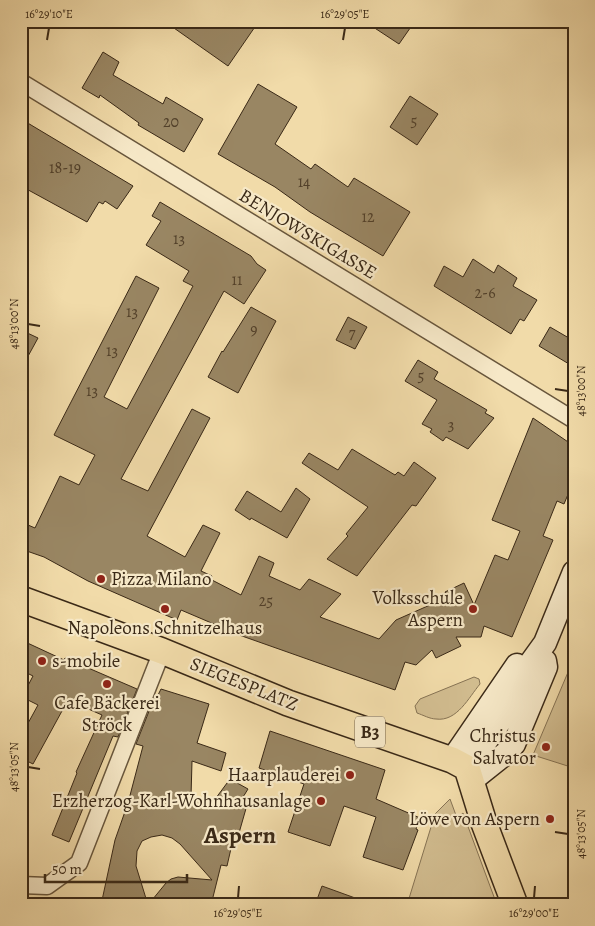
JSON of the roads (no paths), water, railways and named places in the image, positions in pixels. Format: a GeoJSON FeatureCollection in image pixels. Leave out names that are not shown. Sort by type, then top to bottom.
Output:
{"type":"FeatureCollection","features":[{"type":"Feature","properties":{"kind":"main road"},"geometry":{"type":"LineString","coordinates":[[463,770],[506,753],[514,744],[546,667],[545,643],[574,572]]}},
{"type":"Feature","properties":{"kind":"main road","name":"SIEGESPLATZ"},"geometry":{"type":"LineString","coordinates":[[21,599],[162,651],[288,703],[463,770]]}},
{"type":"Feature","properties":{"kind":"main road"},"geometry":{"type":"LineString","coordinates":[[515,905],[463,770],[522,657],[545,643]]}},
{"type":"Feature","properties":{"kind":"street","name":"BENJOWSKIGASSE"},"geometry":{"type":"LineString","coordinates":[[21,82],[574,420]]}},
{"type":"Feature","properties":{"kind":"street"},"geometry":{"type":"LineString","coordinates":[[21,885],[47,886],[79,863],[162,651]]}},
{"type":"Feature","properties":{"kind":"place","name":"Pizza Milano"},"geometry":{"type":"Point","coordinates":[101,579]}},
{"type":"Feature","properties":{"kind":"place","name":"Napoleons Schnitzelhaus"},"geometry":{"type":"Point","coordinates":[165,609]}},
{"type":"Feature","properties":{"kind":"place","name":"Volksschule Aspern"},"geometry":{"type":"Point","coordinates":[473,609]}},
{"type":"Feature","properties":{"kind":"place","name":"s-mobile"},"geometry":{"type":"Point","coordinates":[42,661]}},
{"type":"Feature","properties":{"kind":"place","name":"Cafe Bäckerei Ströck"},"geometry":{"type":"Point","coordinates":[107,684]}},
{"type":"Feature","properties":{"kind":"place","name":"Christus Salvator"},"geometry":{"type":"Point","coordinates":[546,747]}},
{"type":"Feature","properties":{"kind":"place","name":"Haarplauderei"},"geometry":{"type":"Point","coordinates":[350,775]}},
{"type":"Feature","properties":{"kind":"place","name":"Erzherzog-Karl-Wohnhausanlage"},"geometry":{"type":"Point","coordinates":[321,801]}},
{"type":"Feature","properties":{"kind":"place","name":"Löwe von Aspern"},"geometry":{"type":"Point","coordinates":[550,819]}},
{"type":"Feature","properties":{"kind":"district","name":"Aspern"},"geometry":{"type":"Point","coordinates":[240,835]}}]}
